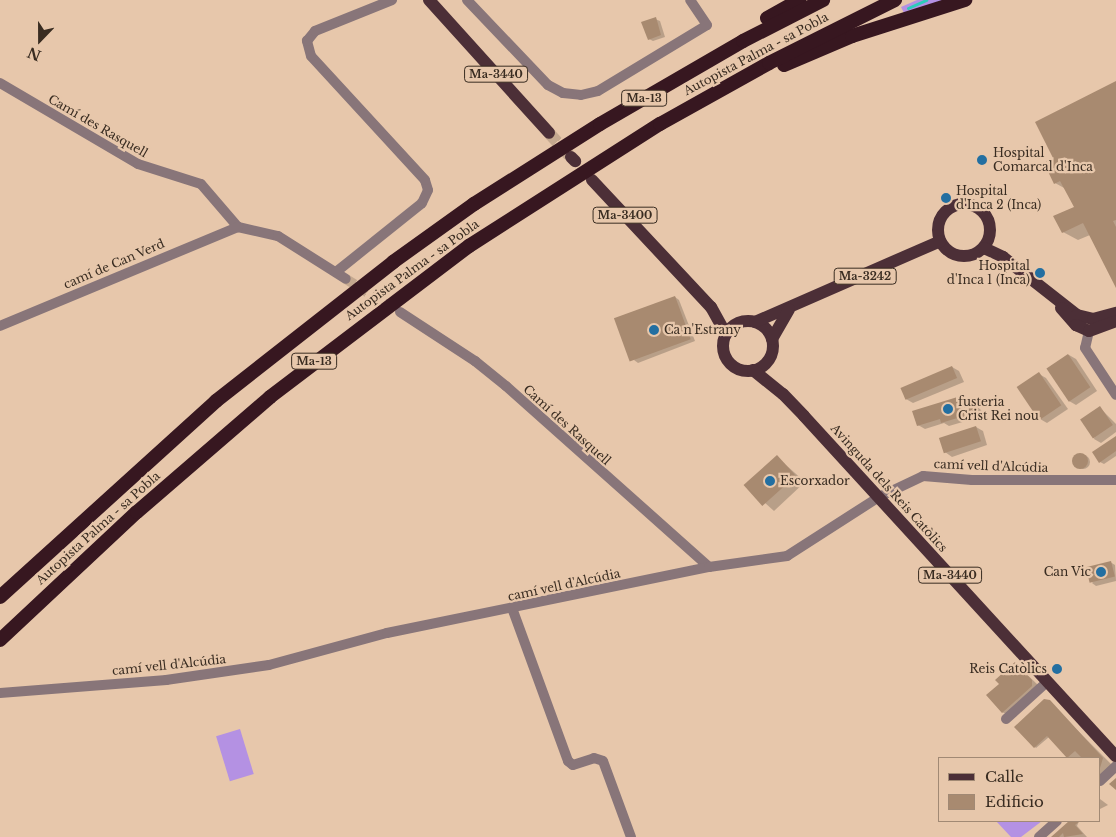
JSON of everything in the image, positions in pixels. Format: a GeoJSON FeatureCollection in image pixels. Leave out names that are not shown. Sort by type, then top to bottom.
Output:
{"type":"FeatureCollection","features":[{"type":"Feature","properties":{"kind":"highway"},"geometry":{"type":"LineString","coordinates":[[743,41],[758,24],[799,0]]}},
{"type":"Feature","properties":{"kind":"highway","name":"Autopista Palma - sa Pobla"},"geometry":{"type":"LineString","coordinates":[[0,597],[194,420],[353,292],[546,157],[743,41],[823,0]]}},
{"type":"Feature","properties":{"kind":"highway","name":"Autopista Palma - sa Pobla"},"geometry":{"type":"LineString","coordinates":[[0,640],[206,451],[362,324],[469,246],[553,190],[734,82],[895,0]]}},
{"type":"Feature","properties":{"kind":"highway"},"geometry":{"type":"LineString","coordinates":[[734,82],[760,77],[852,36],[965,0]]}},
{"type":"Feature","properties":{"kind":"main road","name":"Ma-3440"},"geometry":{"type":"LineString","coordinates":[[429,0],[549,133]]}},
{"type":"Feature","properties":{"kind":"main road","name":"Ma-3400"},"geometry":{"type":"LineString","coordinates":[[592,180],[711,307],[736,324]]}},
{"type":"Feature","properties":{"kind":"main road"},"geometry":{"type":"LineString","coordinates":[[966,204],[982,210],[990,222],[991,234],[984,248],[969,256],[961,256],[945,248],[940,241],[938,227],[943,214],[950,208],[966,204]]}},
{"type":"Feature","properties":{"kind":"main road","name":"Ma-3242"},"geometry":{"type":"LineString","coordinates":[[755,322],[789,310],[940,241]]}},
{"type":"Feature","properties":{"kind":"main road"},"geometry":{"type":"LineString","coordinates":[[984,248],[1003,256],[1057,301],[1086,319],[1100,319],[1116,313]]}},
{"type":"Feature","properties":{"kind":"main road"},"geometry":{"type":"LineString","coordinates":[[1057,301],[1069,320],[1090,331],[1116,321]]}},
{"type":"Feature","properties":{"kind":"main road","name":"Ma-3400"},"geometry":{"type":"LineString","coordinates":[[711,307],[726,334],[723,348],[730,363],[745,371],[753,370]]}},
{"type":"Feature","properties":{"kind":"main road"},"geometry":{"type":"LineString","coordinates":[[772,339],[789,310]]}},
{"type":"Feature","properties":{"kind":"main road"},"geometry":{"type":"LineString","coordinates":[[726,334],[736,324],[755,322],[768,332],[772,339],[773,347],[767,362],[762,368],[753,370]]}},
{"type":"Feature","properties":{"kind":"main road","name":"Ma-3440"},"geometry":{"type":"LineString","coordinates":[[767,362],[780,391]]}},
{"type":"Feature","properties":{"kind":"main road","name":"Ma-3440"},"geometry":{"type":"LineString","coordinates":[[753,370],[780,391]]}},
{"type":"Feature","properties":{"kind":"main road","name":"Avinguda dels Reis Catòlics"},"geometry":{"type":"LineString","coordinates":[[780,391],[1116,756]]}},
{"type":"Feature","properties":{"kind":"street"},"geometry":{"type":"LineString","coordinates":[[336,272],[422,203],[428,190],[425,180],[311,56],[307,41],[315,30],[392,0]]}},
{"type":"Feature","properties":{"kind":"street"},"geometry":{"type":"LineString","coordinates":[[467,0],[541,79],[556,90],[572,95],[598,91],[707,25],[690,0]]}},
{"type":"Feature","properties":{"kind":"street","name":"Camí des Rasquell"},"geometry":{"type":"LineString","coordinates":[[0,83],[138,164],[201,184],[238,226]]}},
{"type":"Feature","properties":{"kind":"street"},"geometry":{"type":"LineString","coordinates":[[238,226],[278,236],[346,279]]}},
{"type":"Feature","properties":{"kind":"street","name":"camí de Can Verd"},"geometry":{"type":"LineString","coordinates":[[0,326],[238,226]]}},
{"type":"Feature","properties":{"kind":"street","name":"Camí des Rasquell"},"geometry":{"type":"LineString","coordinates":[[400,312],[475,361],[506,386],[709,567]]}},
{"type":"Feature","properties":{"kind":"street"},"geometry":{"type":"LineString","coordinates":[[1090,331],[1085,348],[1116,395]]}},
{"type":"Feature","properties":{"kind":"street","name":"camí vell d'Alcúdia"},"geometry":{"type":"LineString","coordinates":[[0,693],[166,680],[269,665],[387,633],[709,567],[787,556],[879,497],[923,476],[972,480],[1116,480]]}},
{"type":"Feature","properties":{"kind":"street"},"geometry":{"type":"LineString","coordinates":[[512,608],[568,761],[573,766],[594,758],[603,761],[631,837]]}},
{"type":"Feature","properties":{"kind":"street"},"geometry":{"type":"LineString","coordinates":[[1006,719],[1047,682]]}},
{"type":"Feature","properties":{"kind":"street"},"geometry":{"type":"LineString","coordinates":[[1101,780],[1116,766]]}},
{"type":"Feature","properties":{"kind":"street"},"geometry":{"type":"LineString","coordinates":[[1039,837],[1056,822]]}},
{"type":"Feature","properties":{"kind":"shaded area"},"geometry":{"type":"Polygon","coordinates":[[[917,0],[947,0],[904,13],[901,7],[917,0]]]}},
{"type":"Feature","properties":{"kind":"shaded area"},"geometry":{"type":"Polygon","coordinates":[[[240,729],[254,774],[230,781],[216,736],[240,729]]]}},
{"type":"Feature","properties":{"kind":"shaded area"},"geometry":{"type":"Polygon","coordinates":[[[997,822],[1041,822],[1021,837],[1011,837],[997,822]]]}},
{"type":"Feature","properties":{"kind":"building"},"geometry":{"type":"Polygon","coordinates":[[[656,17],[661,35],[648,40],[641,22],[656,17]]]}},
{"type":"Feature","properties":{"kind":"building"},"geometry":{"type":"Polygon","coordinates":[[[1116,81],[1116,220],[1113,221],[1116,227],[1116,288],[1083,223],[1062,233],[1053,216],[1074,207],[1060,181],[1054,184],[1044,163],[1053,158],[1035,122],[1116,81]]]}},
{"type":"Feature","properties":{"kind":"building","name":"Ca n'Estrany"},"geometry":{"type":"Polygon","coordinates":[[[675,296],[691,339],[630,361],[614,318],[675,296]]]}},
{"type":"Feature","properties":{"kind":"building"},"geometry":{"type":"Polygon","coordinates":[[[1068,354],[1090,387],[1069,402],[1046,369],[1068,354]]]}},
{"type":"Feature","properties":{"kind":"building"},"geometry":{"type":"Polygon","coordinates":[[[952,366],[957,378],[906,400],[900,388],[952,366]]]}},
{"type":"Feature","properties":{"kind":"building"},"geometry":{"type":"Polygon","coordinates":[[[1039,372],[1061,405],[1039,420],[1017,387],[1039,372]]]}},
{"type":"Feature","properties":{"kind":"building","name":"fusteria Crist Rei nou"},"geometry":{"type":"Polygon","coordinates":[[[964,395],[968,406],[974,404],[977,412],[941,423],[940,419],[917,426],[912,411],[964,395]]]}},
{"type":"Feature","properties":{"kind":"building"},"geometry":{"type":"Polygon","coordinates":[[[1100,406],[1113,425],[1093,438],[1080,419],[1100,406]]]}},
{"type":"Feature","properties":{"kind":"building"},"geometry":{"type":"Polygon","coordinates":[[[976,426],[981,441],[944,453],[939,438],[976,426]]]}},
{"type":"Feature","properties":{"kind":"building"},"geometry":{"type":"Polygon","coordinates":[[[1116,436],[1116,451],[1099,463],[1092,452],[1116,436]]]}},
{"type":"Feature","properties":{"kind":"building"},"geometry":{"type":"Polygon","coordinates":[[[1080,453],[1086,455],[1088,461],[1086,467],[1080,469],[1074,467],[1072,461],[1074,455],[1080,453]]]}},
{"type":"Feature","properties":{"kind":"building","name":"Escorxador"},"geometry":{"type":"Polygon","coordinates":[[[777,455],[796,476],[762,506],[744,485],[777,455]]]}},
{"type":"Feature","properties":{"kind":"building","name":"Can Vic"},"geometry":{"type":"Polygon","coordinates":[[[1111,561],[1115,577],[1090,583],[1086,567],[1111,561]]]}},
{"type":"Feature","properties":{"kind":"building"},"geometry":{"type":"Polygon","coordinates":[[[1015,662],[1032,680],[1032,686],[1002,713],[986,695],[999,684],[995,680],[1015,662]]]}},
{"type":"Feature","properties":{"kind":"building"},"geometry":{"type":"Polygon","coordinates":[[[1044,699],[1050,700],[1103,758],[1101,765],[1101,757],[1081,757],[1075,751],[1066,757],[1047,736],[1034,748],[1014,727],[1044,699]]]}},
{"type":"Feature","properties":{"kind":"building"},"geometry":{"type":"Polygon","coordinates":[[[1116,778],[1116,790],[1109,784],[1116,778]]]}},
{"type":"Feature","properties":{"kind":"building"},"geometry":{"type":"Polygon","coordinates":[[[1068,822],[1079,822],[1075,825],[1083,834],[1064,837],[1063,833],[1059,837],[1051,837],[1068,822]]]}},
{"type":"Feature","properties":{"kind":"waterway"},"geometry":{"type":"LineString","coordinates":[[908,8],[926,0]]}},
{"type":"Feature","properties":{"kind":"tunnel"},"geometry":{"type":"LineString","coordinates":[[549,133],[569,155]]}},
{"type":"Feature","properties":{"kind":"tunnel"},"geometry":{"type":"LineString","coordinates":[[346,279],[394,309]]}},
{"type":"Feature","properties":{"kind":"place","name":"Hospital Comarcal d'Inca"},"geometry":{"type":"Point","coordinates":[982,160]}},
{"type":"Feature","properties":{"kind":"place","name":"Hospital d'Inca 2 (Inca)"},"geometry":{"type":"Point","coordinates":[946,198]}},
{"type":"Feature","properties":{"kind":"place","name":"Hospital d'Inca 1 (Inca)"},"geometry":{"type":"Point","coordinates":[1040,273]}},
{"type":"Feature","properties":{"kind":"place","name":"Ca n'Estrany"},"geometry":{"type":"Point","coordinates":[654,330]}},
{"type":"Feature","properties":{"kind":"place","name":"fusteria Crist Rei nou"},"geometry":{"type":"Point","coordinates":[948,409]}},
{"type":"Feature","properties":{"kind":"place","name":"Escorxador"},"geometry":{"type":"Point","coordinates":[770,481]}},
{"type":"Feature","properties":{"kind":"place","name":"Can Vic"},"geometry":{"type":"Point","coordinates":[1101,572]}},
{"type":"Feature","properties":{"kind":"place","name":"Reis Catòlics"},"geometry":{"type":"Point","coordinates":[1057,669]}}]}
